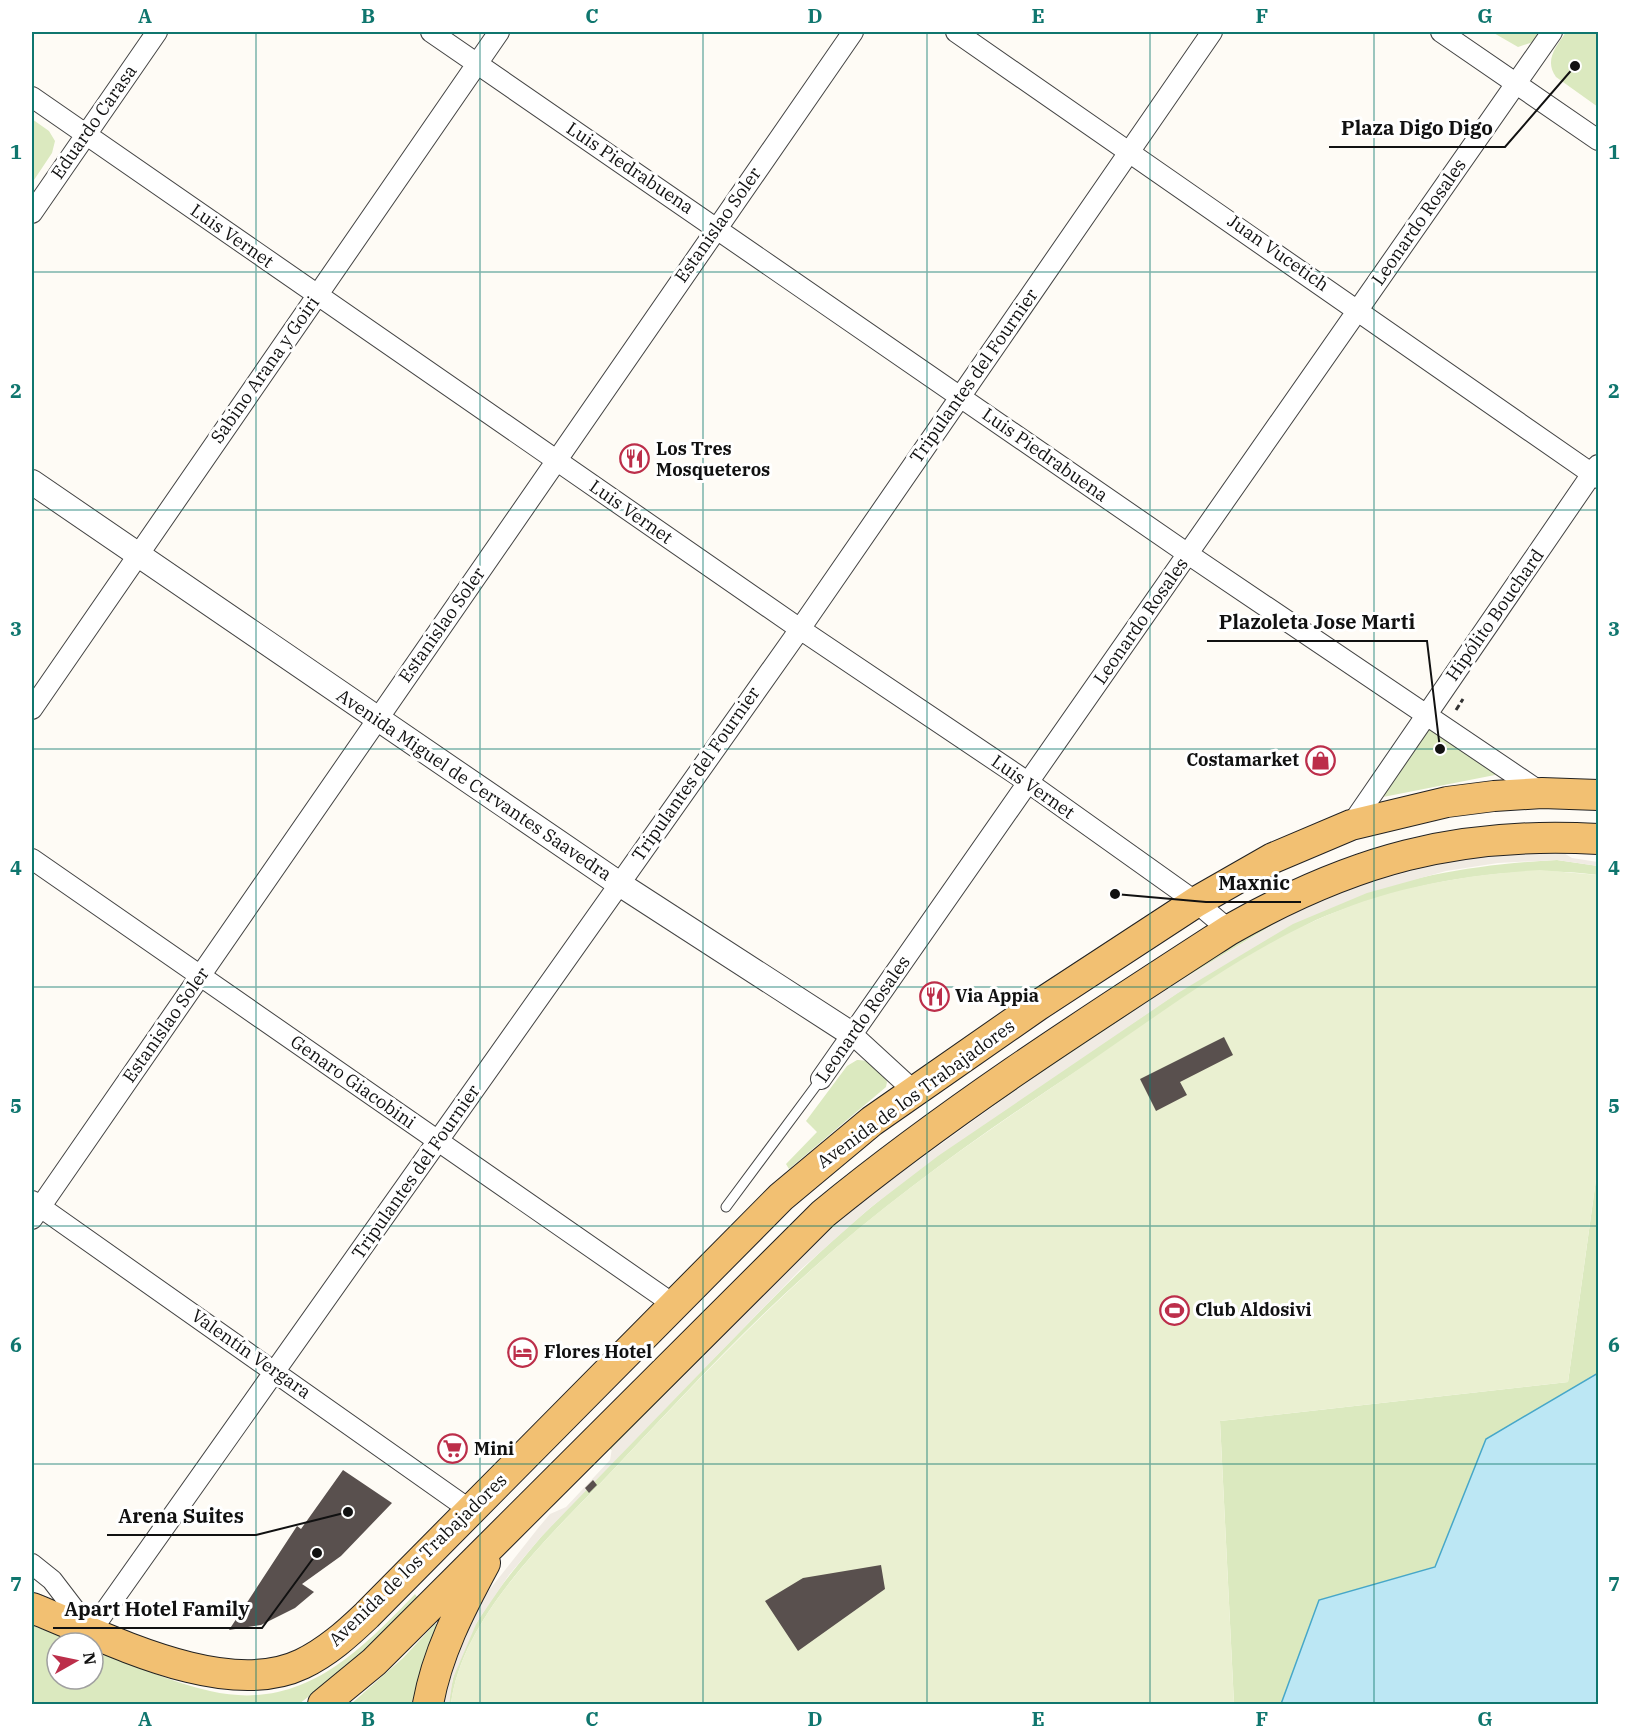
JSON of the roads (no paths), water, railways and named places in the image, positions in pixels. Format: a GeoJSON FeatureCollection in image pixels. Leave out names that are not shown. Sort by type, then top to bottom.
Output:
{"type":"FeatureCollection","features":[{"type":"Feature","properties":{"kind":"main road","name":"Avenida de los Trabajadores"},"geometry":{"type":"LineString","coordinates":[[105,1636],[193,1669],[238,1676],[278,1672],[300,1665],[342,1639],[399,1584],[781,1197],[829,1154],[914,1090],[1196,902],[1274,858],[1350,825],[1447,802],[1542,793],[1599,795]]}},
{"type":"Feature","properties":{"kind":"main road","name":"Avenida de los Trabajadores"},"geometry":{"type":"LineString","coordinates":[[323,1704],[374,1662],[823,1214],[901,1151],[1000,1080],[1229,930],[1303,891],[1387,859],[1469,842],[1514,837],[1599,838]]}},
{"type":"Feature","properties":{"kind":"main road"},"geometry":{"type":"LineString","coordinates":[[428,1704],[436,1666],[451,1630],[501,1534]]}},
{"type":"Feature","properties":{"kind":"main road","name":"Avenida de los Trabajadores"},"geometry":{"type":"LineString","coordinates":[[32,1608],[91,1631]]}},
{"type":"Feature","properties":{"kind":"street","name":"Eduardo Carasa"},"geometry":{"type":"LineString","coordinates":[[32,213],[157,32]]}},
{"type":"Feature","properties":{"kind":"street","name":"Luis Piedrabuena"},"geometry":{"type":"LineString","coordinates":[[431,32],[1188,554],[1542,793]]}},
{"type":"Feature","properties":{"kind":"street","name":"Sabino Arana y Goiri"},"geometry":{"type":"LineString","coordinates":[[32,709],[499,32]]}},
{"type":"Feature","properties":{"kind":"street","name":"Estanislao Soler"},"geometry":{"type":"LineString","coordinates":[[34,1209],[200,976],[853,32]]}},
{"type":"Feature","properties":{"kind":"street","name":"Juan Vucetich"},"geometry":{"type":"LineString","coordinates":[[956,32],[1597,472]]}},
{"type":"Feature","properties":{"kind":"street","name":"Tripulantes del Fournier"},"geometry":{"type":"LineString","coordinates":[[91,1631],[439,1141],[618,883],[800,629],[1212,32]]}},
{"type":"Feature","properties":{"kind":"street"},"geometry":{"type":"LineString","coordinates":[[1441,32],[1599,140]]}},
{"type":"Feature","properties":{"kind":"street","name":"Leonardo Rosales"},"geometry":{"type":"LineString","coordinates":[[822,1079],[1552,32]]}},
{"type":"Feature","properties":{"kind":"street","name":"Luis Vernet"},"geometry":{"type":"LineString","coordinates":[[32,97],[800,629],[1029,783],[1196,902],[1229,930]]}},
{"type":"Feature","properties":{"kind":"street","name":"Hipólito Bouchard"},"geometry":{"type":"LineString","coordinates":[[1350,825],[1597,472]]}},
{"type":"Feature","properties":{"kind":"street","name":"Avenida Miguel de Cervantes Saavedra"},"geometry":{"type":"LineString","coordinates":[[32,482],[618,883],[853,1035],[914,1090]]}},
{"type":"Feature","properties":{"kind":"street","name":"Genaro Giacobini"},"geometry":{"type":"LineString","coordinates":[[32,859],[674,1304]]}},
{"type":"Feature","properties":{"kind":"street","name":"Valentín Vergara"},"geometry":{"type":"LineString","coordinates":[[34,1209],[276,1370],[470,1510]]}},
{"type":"Feature","properties":{"kind":"street"},"geometry":{"type":"LineString","coordinates":[[32,1564],[52,1580],[91,1631]]}},
{"type":"Feature","properties":{"kind":"lane","name":"Leonardo Rosales"},"geometry":{"type":"LineString","coordinates":[[726,1207],[822,1079]]}},
{"type":"Feature","properties":{"kind":"water"},"geometry":{"type":"Polygon","coordinates":[[[1598,1373],[1598,1704],[1281,1704],[1319,1600],[1435,1567],[1486,1439],[1598,1373]]]}},
{"type":"Feature","properties":{"kind":"place","name":"Plaza Digo Digo"},"geometry":{"type":"Point","coordinates":[1575,66]}},
{"type":"Feature","properties":{"kind":"place","name":"Los Tres Mosqueteros"},"geometry":{"type":"Point","coordinates":[635,459]}},
{"type":"Feature","properties":{"kind":"place","name":"Plazoleta Jose Marti"},"geometry":{"type":"Point","coordinates":[1440,749]}},
{"type":"Feature","properties":{"kind":"place","name":"Costamarket"},"geometry":{"type":"Point","coordinates":[1320,760]}},
{"type":"Feature","properties":{"kind":"place","name":"Maxnic"},"geometry":{"type":"Point","coordinates":[1115,894]}},
{"type":"Feature","properties":{"kind":"place","name":"Via Appia"},"geometry":{"type":"Point","coordinates":[934,996]}},
{"type":"Feature","properties":{"kind":"place","name":"Club Aldosivi"},"geometry":{"type":"Point","coordinates":[1174,1310]}},
{"type":"Feature","properties":{"kind":"place","name":"Flores Hotel"},"geometry":{"type":"Point","coordinates":[523,1352]}},
{"type":"Feature","properties":{"kind":"place","name":"Mini"},"geometry":{"type":"Point","coordinates":[453,1449]}},
{"type":"Feature","properties":{"kind":"place","name":"Arena Suites"},"geometry":{"type":"Point","coordinates":[348,1512]}},
{"type":"Feature","properties":{"kind":"place","name":"Apart Hotel Family"},"geometry":{"type":"Point","coordinates":[317,1553]}}]}
